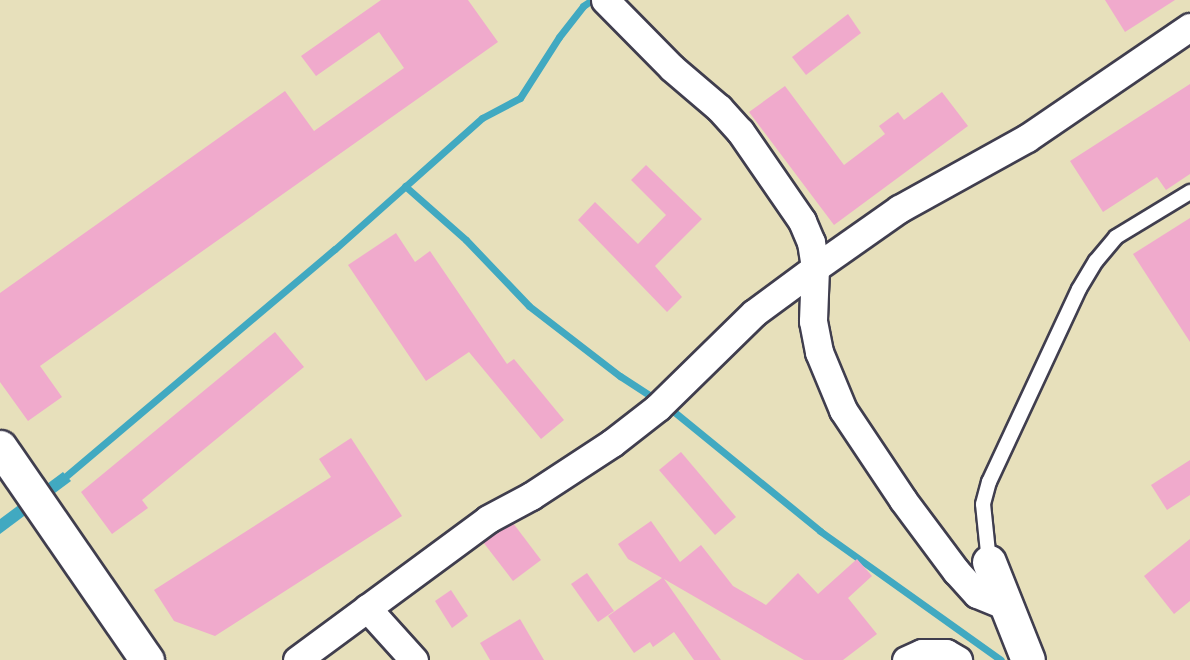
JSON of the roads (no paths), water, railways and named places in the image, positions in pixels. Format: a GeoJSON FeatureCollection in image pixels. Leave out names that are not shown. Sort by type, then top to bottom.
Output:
{"type":"FeatureCollection","features":[{"type":"Feature","properties":{"kind":"street"},"geometry":{"type":"LineString","coordinates":[[607,4],[672,68],[719,108],[740,131],[802,220],[811,242],[815,268],[813,321],[819,352],[843,410],[903,500],[956,571],[977,594],[1004,605]]}},
{"type":"Feature","properties":{"kind":"street"},"geometry":{"type":"LineString","coordinates":[[297,660],[488,519],[531,496],[612,443],[663,401],[754,313],[815,268],[899,209],[1027,138],[1190,27]]}},
{"type":"Feature","properties":{"kind":"street"},"geometry":{"type":"LineString","coordinates":[[0,447],[147,660]]}},
{"type":"Feature","properties":{"kind":"street"},"geometry":{"type":"LineString","coordinates":[[988,562],[1028,660]]}},
{"type":"Feature","properties":{"kind":"street"},"geometry":{"type":"LineString","coordinates":[[368,608],[414,660]]}},
{"type":"Feature","properties":{"kind":"street"},"geometry":{"type":"LineString","coordinates":[[906,660],[922,653],[946,653],[958,660]]}},
{"type":"Feature","properties":{"kind":"lane"},"geometry":{"type":"LineString","coordinates":[[988,562],[983,504],[989,482],[1079,289],[1096,261],[1116,237],[1190,192]]}},
{"type":"Feature","properties":{"kind":"water"},"geometry":{"type":"Polygon","coordinates":[[[63,472],[71,481],[0,534],[0,519],[63,472]]]}},
{"type":"Feature","properties":{"kind":"waterway"},"geometry":{"type":"LineString","coordinates":[[59,482],[335,249],[482,118],[520,98],[559,37],[583,6],[592,0]]}},
{"type":"Feature","properties":{"kind":"waterway"},"geometry":{"type":"LineString","coordinates":[[405,186],[466,240],[529,306],[620,376],[657,400]]}},
{"type":"Feature","properties":{"kind":"waterway"},"geometry":{"type":"LineString","coordinates":[[667,406],[820,531],[1001,660]]}}]}
